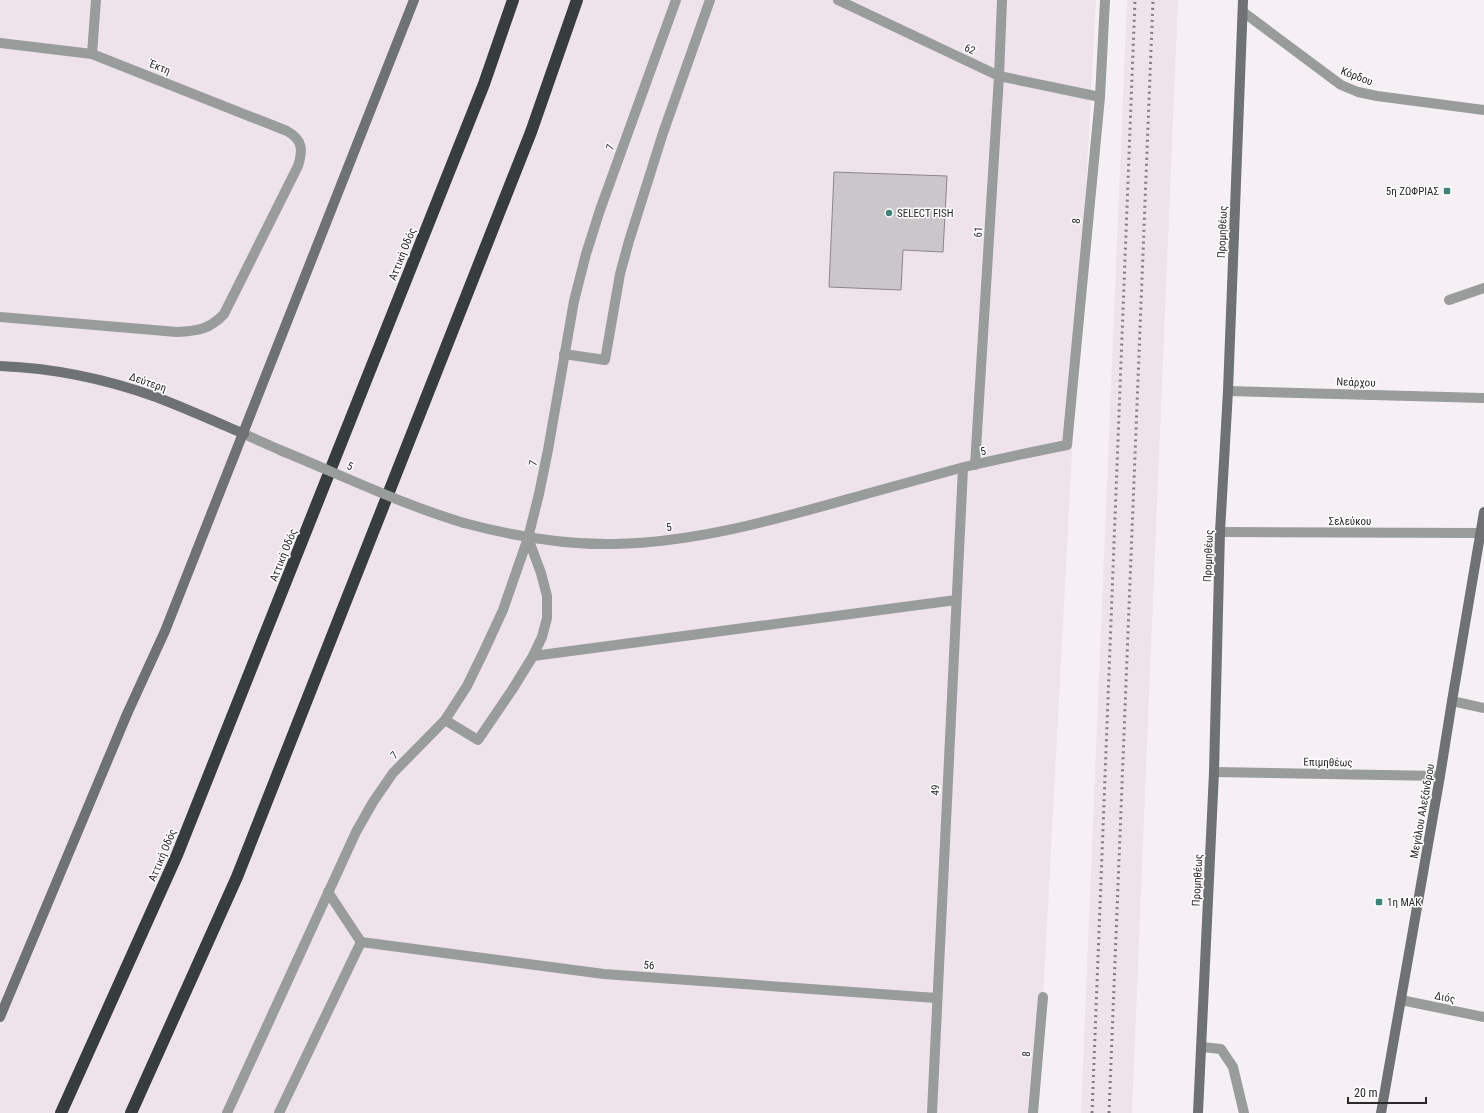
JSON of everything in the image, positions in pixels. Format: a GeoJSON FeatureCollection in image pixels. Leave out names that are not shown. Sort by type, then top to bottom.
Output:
{"type":"FeatureCollection","features":[{"type":"Feature","properties":{"kind":"highway","name":"Αττική Οδός"},"geometry":{"type":"LineString","coordinates":[[61,1113],[177,855],[484,84],[513,0]]}},
{"type":"Feature","properties":{"kind":"highway"},"geometry":{"type":"LineString","coordinates":[[131,1113],[237,877],[531,132],[577,0]]}},
{"type":"Feature","properties":{"kind":"street"},"geometry":{"type":"LineString","coordinates":[[92,54],[96,0]]}},
{"type":"Feature","properties":{"kind":"street"},"geometry":{"type":"LineString","coordinates":[[0,1017],[127,714],[165,631],[414,0]]}},
{"type":"Feature","properties":{"kind":"street","name":"7"},"geometry":{"type":"LineString","coordinates":[[227,1113],[328,892],[372,802],[393,773],[444,720],[467,686],[503,610],[528,538],[548,450],[574,301],[586,254],[600,210],[676,0]]}},
{"type":"Feature","properties":{"kind":"street"},"geometry":{"type":"LineString","coordinates":[[564,354],[606,360],[620,274],[628,241],[663,133],[710,0]]}},
{"type":"Feature","properties":{"kind":"street","name":"62"},"geometry":{"type":"LineString","coordinates":[[838,0],[999,76],[1100,97]]}},
{"type":"Feature","properties":{"kind":"street","name":"61"},"geometry":{"type":"LineString","coordinates":[[975,465],[999,76],[1002,0]]}},
{"type":"Feature","properties":{"kind":"street","name":"8"},"geometry":{"type":"LineString","coordinates":[[1067,445],[1100,97],[1105,0]]}},
{"type":"Feature","properties":{"kind":"street","name":"Προμηθέως"},"geometry":{"type":"LineString","coordinates":[[1198,1113],[1214,772],[1220,532],[1228,391],[1243,0]]}},
{"type":"Feature","properties":{"kind":"street","name":"Κόρδου"},"geometry":{"type":"LineString","coordinates":[[1243,12],[1327,76],[1358,92],[1377,96],[1484,110]]}},
{"type":"Feature","properties":{"kind":"street","name":"Έκτη"},"geometry":{"type":"LineString","coordinates":[[0,43],[92,54],[287,131],[296,136],[300,144],[301,155],[298,166],[224,314],[215,323],[205,328],[190,332],[177,332],[0,317]]}},
{"type":"Feature","properties":{"kind":"street"},"geometry":{"type":"LineString","coordinates":[[1449,300],[1484,288]]}},
{"type":"Feature","properties":{"kind":"street","name":"Δεύτερη"},"geometry":{"type":"LineString","coordinates":[[0,366],[17,366],[67,373],[116,384],[161,399],[280,450]]}},
{"type":"Feature","properties":{"kind":"street","name":"Νεάρχου"},"geometry":{"type":"LineString","coordinates":[[1228,391],[1484,398]]}},
{"type":"Feature","properties":{"kind":"street","name":"5"},"geometry":{"type":"LineString","coordinates":[[280,450],[433,514],[464,523],[528,538],[574,543],[614,544],[654,541],[740,528],[963,468],[1067,445]]}},
{"type":"Feature","properties":{"kind":"street","name":"49"},"geometry":{"type":"LineString","coordinates":[[932,1113],[936,998],[963,468]]}},
{"type":"Feature","properties":{"kind":"street","name":"Μεγάλου Αλεξάνδρου"},"geometry":{"type":"LineString","coordinates":[[1381,1113],[1440,776],[1484,512]]}},
{"type":"Feature","properties":{"kind":"street","name":"Σελεύκου"},"geometry":{"type":"LineString","coordinates":[[1220,532],[1480,533]]}},
{"type":"Feature","properties":{"kind":"street"},"geometry":{"type":"LineString","coordinates":[[444,720],[478,740],[512,690],[533,656],[542,637],[547,618],[547,596],[541,573],[528,538]]}},
{"type":"Feature","properties":{"kind":"street"},"geometry":{"type":"LineString","coordinates":[[533,656],[956,600]]}},
{"type":"Feature","properties":{"kind":"street"},"geometry":{"type":"LineString","coordinates":[[1452,701],[1484,708]]}},
{"type":"Feature","properties":{"kind":"street","name":"Επιμηθέως"},"geometry":{"type":"LineString","coordinates":[[1214,772],[1440,776]]}},
{"type":"Feature","properties":{"kind":"street"},"geometry":{"type":"LineString","coordinates":[[279,1113],[361,942],[328,892]]}},
{"type":"Feature","properties":{"kind":"street","name":"56"},"geometry":{"type":"LineString","coordinates":[[361,942],[604,974],[936,998]]}},
{"type":"Feature","properties":{"kind":"street","name":"8"},"geometry":{"type":"LineString","coordinates":[[1033,1113],[1043,997]]}},
{"type":"Feature","properties":{"kind":"street","name":"Διός"},"geometry":{"type":"LineString","coordinates":[[1401,1000],[1484,1017]]}},
{"type":"Feature","properties":{"kind":"street"},"geometry":{"type":"LineString","coordinates":[[1202,1047],[1221,1049],[1233,1067],[1244,1113]]}},
{"type":"Feature","properties":{"kind":"shaded area"},"geometry":{"type":"Polygon","coordinates":[[[0,0],[1096,0],[1037,1113],[0,1113],[0,0]]]}},
{"type":"Feature","properties":{"kind":"shaded area"},"geometry":{"type":"Polygon","coordinates":[[[1127,0],[1178,0],[1132,1113],[1081,1113],[1127,0]]]}},
{"type":"Feature","properties":{"kind":"building","name":"SELECT FISH"},"geometry":{"type":"Polygon","coordinates":[[[834,172],[947,176],[943,252],[903,250],[901,290],[829,287],[834,172]]]}},
{"type":"Feature","properties":{"kind":"railway"},"geometry":{"type":"LineString","coordinates":[[1092,1113],[1135,0]]}},
{"type":"Feature","properties":{"kind":"railway"},"geometry":{"type":"LineString","coordinates":[[1109,1113],[1153,0]]}},
{"type":"Feature","properties":{"kind":"place","name":"5η ΖΩΦΡΙΑΣ"},"geometry":{"type":"Point","coordinates":[1447,191]}},
{"type":"Feature","properties":{"kind":"place","name":"SELECT FISH"},"geometry":{"type":"Point","coordinates":[889,213]}},
{"type":"Feature","properties":{"kind":"place","name":"1η ΜΑΚ"},"geometry":{"type":"Point","coordinates":[1379,902]}}]}
